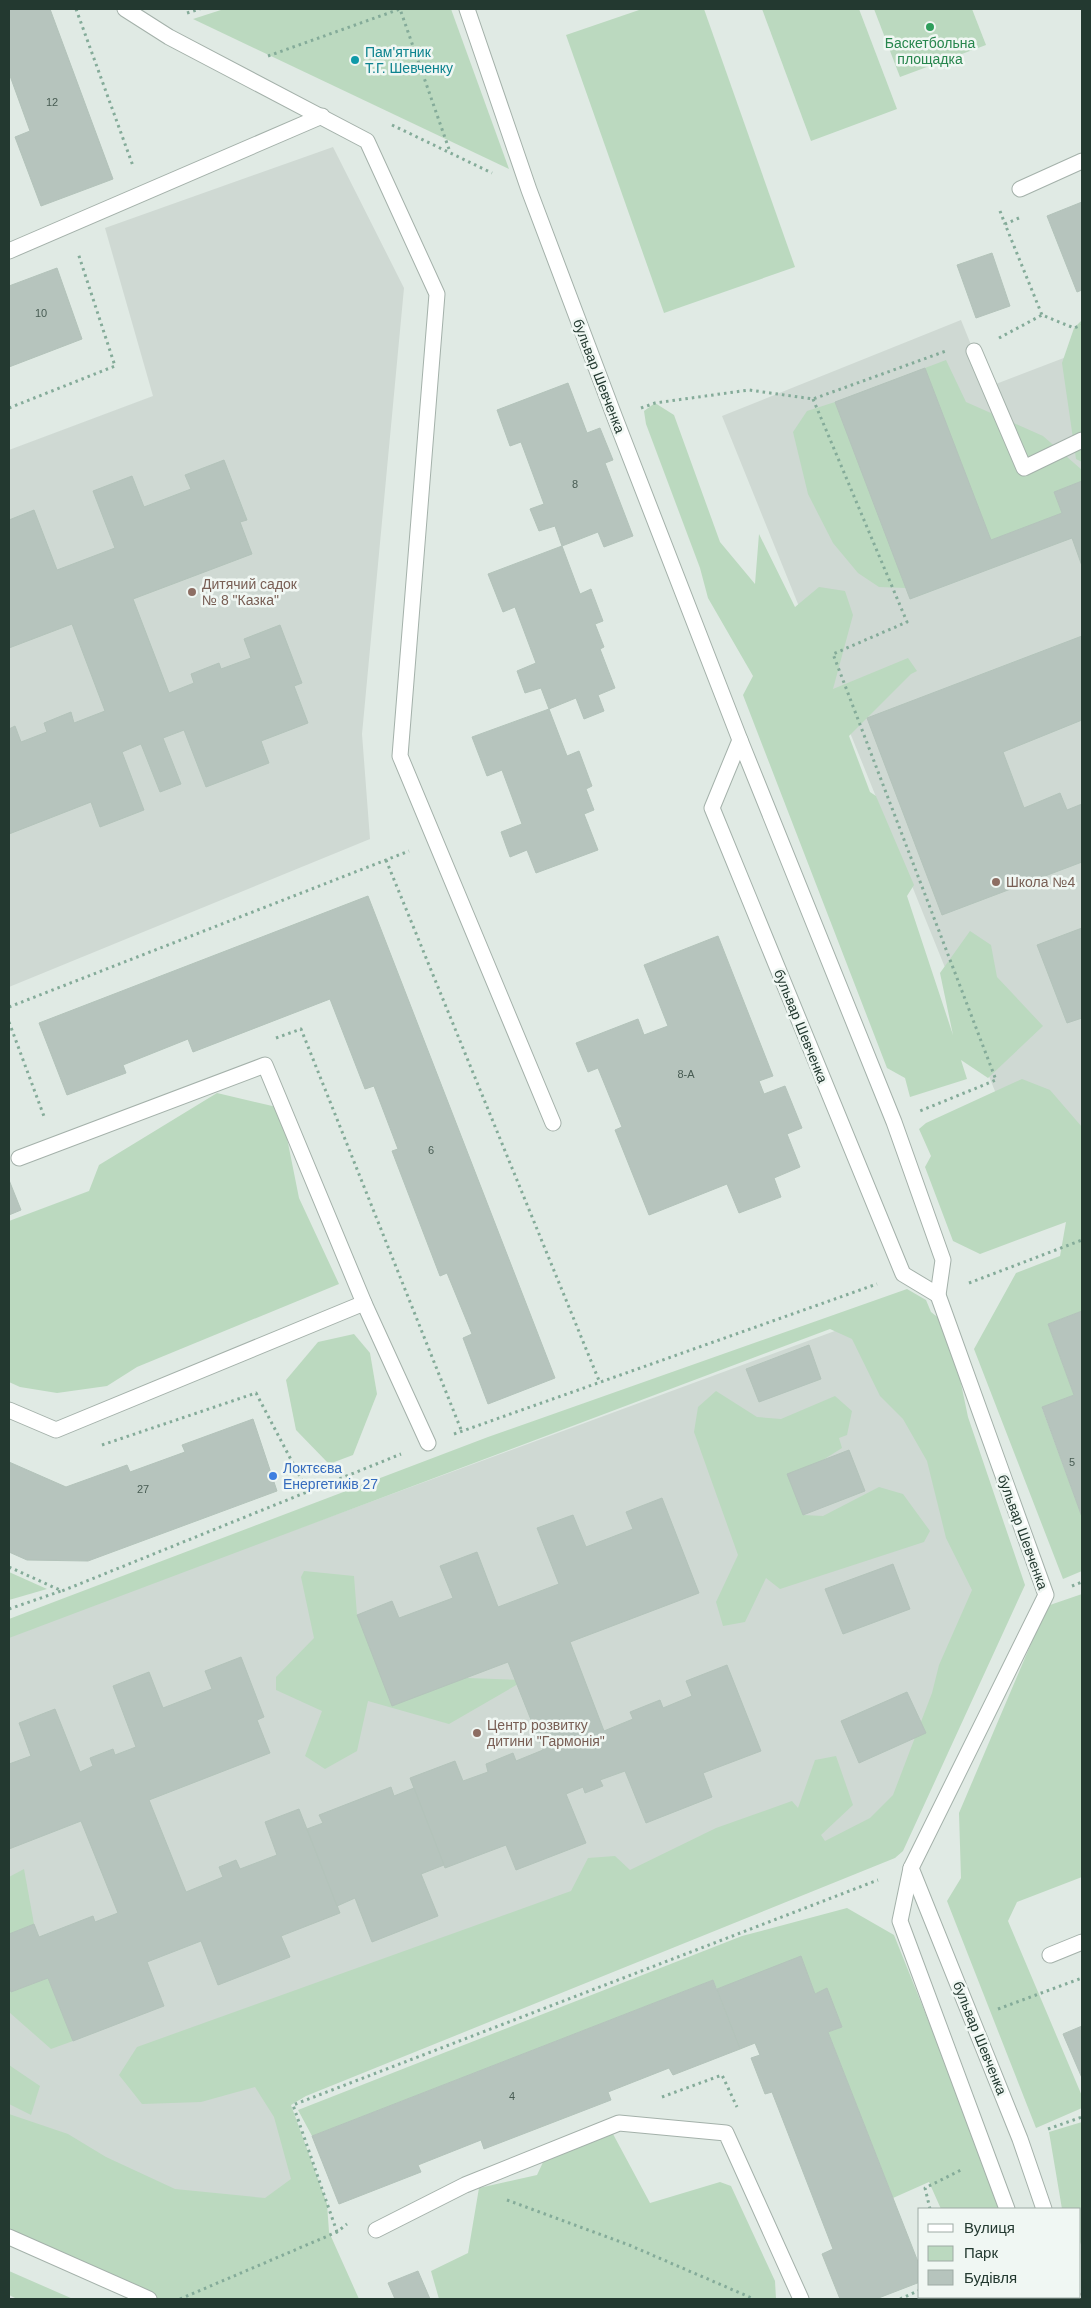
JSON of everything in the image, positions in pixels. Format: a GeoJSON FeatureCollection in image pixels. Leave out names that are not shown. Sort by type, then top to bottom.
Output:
{"type":"FeatureCollection","features":[{"type":"Feature","properties":{"kind":"street"},"geometry":{"type":"LineString","coordinates":[[125,9],[169,37],[367,141],[437,294],[400,756],[553,1123]]}},
{"type":"Feature","properties":{"kind":"street","name":"бульвар Шевченка"},"geometry":{"type":"LineString","coordinates":[[467,9],[529,190],[614,418],[740,740],[894,1122],[943,1260],[938,1295],[1046,1595],[911,1868],[900,1921],[1007,2208]]}},
{"type":"Feature","properties":{"kind":"street"},"geometry":{"type":"LineString","coordinates":[[9,251],[322,116]]}},
{"type":"Feature","properties":{"kind":"street"},"geometry":{"type":"LineString","coordinates":[[1020,189],[1082,161]]}},
{"type":"Feature","properties":{"kind":"street"},"geometry":{"type":"LineString","coordinates":[[974,351],[1024,468],[1082,440]]}},
{"type":"Feature","properties":{"kind":"street","name":"бульвар Шевченка"},"geometry":{"type":"LineString","coordinates":[[740,740],[712,808],[903,1274],[938,1295]]}},
{"type":"Feature","properties":{"kind":"street"},"geometry":{"type":"LineString","coordinates":[[19,1158],[265,1065],[364,1302],[428,1443]]}},
{"type":"Feature","properties":{"kind":"street"},"geometry":{"type":"LineString","coordinates":[[9,1410],[56,1430],[364,1302]]}},
{"type":"Feature","properties":{"kind":"street","name":"бульвар Шевченка"},"geometry":{"type":"LineString","coordinates":[[911,1868],[973,2018],[1020,2139],[1044,2208]]}},
{"type":"Feature","properties":{"kind":"street"},"geometry":{"type":"LineString","coordinates":[[1050,1954],[1082,1942]]}},
{"type":"Feature","properties":{"kind":"street"},"geometry":{"type":"LineString","coordinates":[[376,2230],[465,2185],[619,2123],[726,2132],[801,2299]]}},
{"type":"Feature","properties":{"kind":"street"},"geometry":{"type":"LineString","coordinates":[[9,2236],[149,2299]]}},
{"type":"Feature","properties":{"kind":"path"},"geometry":{"type":"LineString","coordinates":[[76,9],[133,167]]}},
{"type":"Feature","properties":{"kind":"path"},"geometry":{"type":"LineString","coordinates":[[267,57],[400,9],[450,153]]}},
{"type":"Feature","properties":{"kind":"path"},"geometry":{"type":"LineString","coordinates":[[1022,216],[1005,224],[1042,315]]}},
{"type":"Feature","properties":{"kind":"path"},"geometry":{"type":"LineString","coordinates":[[9,408],[115,366],[68,226]]}},
{"type":"Feature","properties":{"kind":"path"},"geometry":{"type":"LineString","coordinates":[[614,418],[656,404],[749,390],[813,399],[907,622],[833,654],[996,1080],[914,1113]]}},
{"type":"Feature","properties":{"kind":"path"},"geometry":{"type":"LineString","coordinates":[[9,1007],[435,840]]}},
{"type":"Feature","properties":{"kind":"path"},"geometry":{"type":"LineString","coordinates":[[386,860],[600,1382]]}},
{"type":"Feature","properties":{"kind":"path"},"geometry":{"type":"LineString","coordinates":[[9,1022],[55,1145]]}},
{"type":"Feature","properties":{"kind":"path"},"geometry":{"type":"LineString","coordinates":[[938,1295],[1082,1240]]}},
{"type":"Feature","properties":{"kind":"path"},"geometry":{"type":"LineString","coordinates":[[97,1447],[256,1393],[308,1492]]}},
{"type":"Feature","properties":{"kind":"path"},"geometry":{"type":"LineString","coordinates":[[9,1609],[62,1591]]}},
{"type":"Feature","properties":{"kind":"path"},"geometry":{"type":"LineString","coordinates":[[337,2232],[292,2105],[911,1868]]}},
{"type":"Feature","properties":{"kind":"path"},"geometry":{"type":"LineString","coordinates":[[973,2018],[1082,1978]]}},
{"type":"Feature","properties":{"kind":"path"},"geometry":{"type":"LineString","coordinates":[[465,2185],[629,2245],[754,2299]]}},
{"type":"Feature","properties":{"kind":"path"},"geometry":{"type":"LineString","coordinates":[[900,2299],[918,2291]]}},
{"type":"Feature","properties":{"kind":"shaded area","name":"Дитячий садок № 8 \"Казка\""},"geometry":{"type":"Polygon","coordinates":[[[333,147],[404,288],[362,734],[370,839],[9,987],[9,450],[153,396],[105,228],[333,147]]]}},
{"type":"Feature","properties":{"kind":"shaded area","name":"Школа №4"},"geometry":{"type":"Polygon","coordinates":[[[961,320],[988,387],[1082,351],[1082,1189],[1041,1205],[722,416],[961,320]]]}},
{"type":"Feature","properties":{"kind":"shaded area","name":"Центр розвитку дитини \"Гармонія\""},"geometry":{"type":"Polygon","coordinates":[[[911,1303],[1013,1589],[899,1832],[282,2096],[326,2227],[246,2257],[9,2125],[9,1635],[911,1303]]]}},
{"type":"Feature","properties":{"kind":"green space"},"geometry":{"type":"Polygon","coordinates":[[[224,9],[451,9],[509,169],[193,19],[224,9]]]}},
{"type":"Feature","properties":{"kind":"green space"},"geometry":{"type":"Polygon","coordinates":[[[642,9],[704,9],[795,267],[664,313],[566,35],[642,9]]]}},
{"type":"Feature","properties":{"kind":"green space"},"geometry":{"type":"Polygon","coordinates":[[[762,9],[859,9],[897,109],[811,141],[762,9]]]}},
{"type":"Feature","properties":{"kind":"green space","name":"Баскетбольна площадка"},"geometry":{"type":"Polygon","coordinates":[[[874,9],[972,9],[986,45],[900,77],[874,9]]]}},
{"type":"Feature","properties":{"kind":"green space"},"geometry":{"type":"Polygon","coordinates":[[[1082,320],[1082,462],[1076,459],[1062,363],[1074,328],[1082,320]]]}},
{"type":"Feature","properties":{"kind":"green space"},"geometry":{"type":"Polygon","coordinates":[[[946,360],[966,402],[1043,436],[1082,470],[1082,481],[1054,492],[1062,513],[991,540],[925,368],[946,360]]]}},
{"type":"Feature","properties":{"kind":"green space"},"geometry":{"type":"Polygon","coordinates":[[[835,402],[906,588],[879,587],[858,573],[833,543],[808,494],[793,432],[807,411],[835,402]]]}},
{"type":"Feature","properties":{"kind":"green space"},"geometry":{"type":"Polygon","coordinates":[[[655,403],[674,415],[720,542],[755,584],[759,534],[795,607],[819,587],[845,591],[853,615],[833,689],[908,658],[917,671],[911,674],[849,736],[870,792],[876,796],[914,885],[907,896],[953,1035],[940,973],[970,931],[991,945],[997,977],[1043,1026],[988,1078],[961,1060],[967,1079],[910,1097],[905,1078],[887,1068],[743,695],[753,676],[708,598],[700,568],[646,424],[644,411],[655,403]]]}},
{"type":"Feature","properties":{"kind":"green space"},"geometry":{"type":"Polygon","coordinates":[[[1022,1079],[1050,1090],[1082,1127],[1082,1311],[1048,1324],[1074,1395],[1042,1408],[1082,1517],[1082,1571],[1063,1579],[974,1349],[1016,1273],[1060,1256],[1066,1222],[980,1254],[953,1241],[925,1167],[931,1156],[919,1129],[926,1123],[1022,1079]]]}},
{"type":"Feature","properties":{"kind":"green space"},"geometry":{"type":"Polygon","coordinates":[[[217,1093],[281,1108],[299,1198],[339,1284],[137,1367],[107,1386],[57,1393],[20,1387],[9,1382],[9,1221],[89,1191],[99,1165],[217,1093]]]}},
{"type":"Feature","properties":{"kind":"green space"},"geometry":{"type":"Polygon","coordinates":[[[907,1289],[926,1300],[931,1312],[949,1326],[968,1417],[1025,1585],[903,1851],[895,1858],[306,2096],[291,2105],[327,2204],[329,2232],[359,2299],[159,2299],[94,2272],[9,2230],[9,2114],[68,2134],[106,2157],[175,2189],[265,2198],[291,2179],[274,2117],[255,2087],[201,2102],[142,2104],[119,2075],[137,2047],[571,1891],[588,1858],[615,1856],[630,1870],[716,1828],[792,1801],[798,1808],[815,1760],[836,1756],[853,1805],[821,1835],[825,1841],[870,1818],[893,1795],[932,1693],[939,1665],[972,1590],[946,1538],[927,1461],[903,1419],[880,1396],[852,1339],[830,1329],[9,1638],[9,1619],[488,1437],[907,1289]]]}},
{"type":"Feature","properties":{"kind":"green space"},"geometry":{"type":"Polygon","coordinates":[[[354,1334],[370,1353],[377,1394],[353,1455],[329,1464],[296,1430],[286,1380],[318,1342],[354,1334]]]}},
{"type":"Feature","properties":{"kind":"green space"},"geometry":{"type":"Polygon","coordinates":[[[716,1391],[757,1417],[781,1419],[835,1396],[852,1411],[847,1435],[839,1438],[842,1448],[791,1480],[803,1515],[823,1516],[879,1487],[903,1494],[930,1531],[924,1542],[780,1589],[766,1578],[745,1622],[723,1626],[716,1602],[738,1555],[694,1432],[698,1407],[716,1391]]]}},
{"type":"Feature","properties":{"kind":"green space"},"geometry":{"type":"Polygon","coordinates":[[[304,1571],[354,1576],[357,1615],[408,1676],[525,1680],[449,1724],[368,1701],[357,1751],[325,1769],[305,1756],[322,1711],[276,1690],[276,1677],[314,1638],[301,1577],[304,1571]]]}},
{"type":"Feature","properties":{"kind":"green space"},"geometry":{"type":"Polygon","coordinates":[[[9,1572],[47,1589],[9,1600],[9,1572]]]}},
{"type":"Feature","properties":{"kind":"green space"},"geometry":{"type":"Polygon","coordinates":[[[1082,1594],[1082,1877],[1017,1902],[1008,1921],[1082,2096],[1082,2108],[1036,2128],[947,1901],[961,1878],[959,1813],[1047,1606],[1082,1594]]]}},
{"type":"Feature","properties":{"kind":"green space"},"geometry":{"type":"Polygon","coordinates":[[[24,1869],[34,1924],[9,1934],[9,1877],[24,1869]]]}},
{"type":"Feature","properties":{"kind":"green space"},"geometry":{"type":"Polygon","coordinates":[[[847,1908],[894,1935],[971,2127],[1001,2208],[941,2208],[929,2182],[893,2198],[828,2032],[842,2027],[827,1989],[815,1994],[801,1957],[717,1989],[713,1980],[312,2136],[298,2110],[742,1936],[847,1908]]]}},
{"type":"Feature","properties":{"kind":"green space"},"geometry":{"type":"Polygon","coordinates":[[[48,1978],[73,2041],[51,2049],[9,2012],[9,1986],[11,1992],[48,1978]]]}},
{"type":"Feature","properties":{"kind":"green space"},"geometry":{"type":"Polygon","coordinates":[[[9,2065],[40,2086],[31,2115],[9,2104],[9,2065]]]}},
{"type":"Feature","properties":{"kind":"green space"},"geometry":{"type":"Polygon","coordinates":[[[1082,2122],[1082,2247],[1081,2208],[1062,2208],[1049,2132],[1082,2122]]]}},
{"type":"Feature","properties":{"kind":"green space"},"geometry":{"type":"Polygon","coordinates":[[[613,2134],[650,2203],[720,2182],[731,2186],[775,2281],[776,2299],[439,2299],[431,2271],[468,2253],[479,2188],[537,2175],[545,2158],[613,2134]]]}},
{"type":"Feature","properties":{"kind":"green space"},"geometry":{"type":"Polygon","coordinates":[[[9,2271],[73,2299],[17,2299],[9,2295],[9,2271]]]}},
{"type":"Feature","properties":{"kind":"building"},"geometry":{"type":"Polygon","coordinates":[[[9,9],[50,9],[113,179],[41,206],[15,137],[30,131],[9,73],[9,9]]]}},
{"type":"Feature","properties":{"kind":"building"},"geometry":{"type":"Polygon","coordinates":[[[1082,202],[1082,290],[1077,292],[1047,216],[1082,202]]]}},
{"type":"Feature","properties":{"kind":"building"},"geometry":{"type":"Polygon","coordinates":[[[992,253],[1010,306],[976,318],[957,265],[992,253]]]}},
{"type":"Feature","properties":{"kind":"building"},"geometry":{"type":"Polygon","coordinates":[[[57,268],[82,339],[9,367],[9,286],[57,268]]]}},
{"type":"Feature","properties":{"kind":"building"},"geometry":{"type":"Polygon","coordinates":[[[925,368],[991,540],[1062,513],[1054,492],[1082,481],[1082,566],[1072,538],[910,599],[835,402],[925,368]]]}},
{"type":"Feature","properties":{"kind":"building"},"geometry":{"type":"Polygon","coordinates":[[[568,383],[587,433],[600,428],[613,460],[605,463],[633,536],[604,547],[598,532],[562,546],[555,526],[539,531],[530,509],[544,504],[521,442],[510,446],[497,410],[568,383]]]}},
{"type":"Feature","properties":{"kind":"building"},"geometry":{"type":"Polygon","coordinates":[[[224,460],[247,520],[240,522],[252,554],[133,599],[169,693],[194,683],[191,674],[219,663],[221,669],[251,658],[244,639],[280,625],[302,683],[294,686],[308,723],[261,741],[269,763],[206,787],[184,730],[163,738],[181,784],[160,792],[141,744],[122,752],[144,810],[100,827],[91,802],[9,834],[9,729],[15,726],[21,742],[47,732],[44,723],[71,712],[74,723],[105,711],[72,624],[9,648],[9,520],[34,510],[57,570],[115,548],[93,491],[132,476],[144,507],[191,489],[185,475],[224,460]]]}},
{"type":"Feature","properties":{"kind":"building"},"geometry":{"type":"Polygon","coordinates":[[[562,546],[580,594],[591,589],[603,621],[595,624],[604,647],[600,649],[615,688],[598,695],[604,711],[584,719],[576,698],[549,709],[541,688],[525,693],[517,671],[536,663],[515,607],[503,612],[488,574],[562,546]]]}},
{"type":"Feature","properties":{"kind":"building"},"geometry":{"type":"Polygon","coordinates":[[[1082,636],[1082,720],[1003,752],[1024,808],[1060,793],[1067,810],[1082,804],[1082,862],[942,915],[867,718],[1082,636]]]}},
{"type":"Feature","properties":{"kind":"building"},"geometry":{"type":"Polygon","coordinates":[[[549,709],[567,756],[579,751],[592,786],[586,789],[594,810],[584,814],[598,850],[536,873],[527,850],[510,857],[501,832],[522,824],[502,770],[487,776],[472,737],[549,709]]]}},
{"type":"Feature","properties":{"kind":"building"},"geometry":{"type":"Polygon","coordinates":[[[368,896],[555,1378],[488,1404],[463,1338],[472,1334],[447,1273],[440,1276],[392,1151],[398,1149],[374,1086],[365,1089],[330,999],[193,1052],[188,1039],[123,1065],[126,1073],[67,1095],[39,1023],[368,896]]]}},
{"type":"Feature","properties":{"kind":"building"},"geometry":{"type":"Polygon","coordinates":[[[1082,928],[1082,1018],[1067,1023],[1037,945],[1082,928]]]}},
{"type":"Feature","properties":{"kind":"building"},"geometry":{"type":"Polygon","coordinates":[[[718,936],[773,1076],[759,1081],[764,1094],[785,1086],[802,1128],[787,1134],[800,1167],[774,1178],[781,1197],[739,1213],[727,1184],[649,1215],[615,1130],[622,1127],[598,1068],[588,1072],[576,1043],[638,1019],[644,1035],[668,1026],[644,965],[718,936]]]}},
{"type":"Feature","properties":{"kind":"building"},"geometry":{"type":"Polygon","coordinates":[[[9,1180],[21,1210],[9,1215],[9,1180]]]}},
{"type":"Feature","properties":{"kind":"building"},"geometry":{"type":"Polygon","coordinates":[[[1082,1311],[1082,1517],[1042,1407],[1074,1395],[1048,1324],[1082,1311]]]}},
{"type":"Feature","properties":{"kind":"building"},"geometry":{"type":"Polygon","coordinates":[[[809,1345],[821,1379],[759,1402],[746,1369],[809,1345]]]}},
{"type":"Feature","properties":{"kind":"building"},"geometry":{"type":"Polygon","coordinates":[[[253,1419],[277,1491],[88,1561],[27,1560],[9,1552],[9,1462],[66,1487],[127,1465],[130,1472],[185,1452],[182,1445],[253,1419]]]}},
{"type":"Feature","properties":{"kind":"building"},"geometry":{"type":"Polygon","coordinates":[[[849,1450],[865,1491],[803,1515],[787,1474],[849,1450]]]}},
{"type":"Feature","properties":{"kind":"building"},"geometry":{"type":"Polygon","coordinates":[[[662,1498],[699,1593],[570,1642],[604,1731],[633,1719],[630,1712],[660,1700],[663,1708],[692,1696],[686,1681],[727,1665],[761,1751],[703,1773],[712,1797],[646,1823],[625,1771],[600,1780],[603,1786],[585,1793],[583,1787],[566,1794],[586,1843],[516,1870],[506,1845],[445,1868],[410,1778],[455,1761],[463,1781],[488,1772],[486,1764],[513,1753],[516,1761],[543,1750],[508,1662],[392,1706],[357,1615],[392,1601],[399,1618],[453,1598],[440,1566],[477,1552],[498,1607],[559,1584],[537,1528],[573,1515],[586,1547],[633,1529],[626,1512],[662,1498]]]}},
{"type":"Feature","properties":{"kind":"building"},"geometry":{"type":"Polygon","coordinates":[[[893,1564],[910,1609],[843,1634],[825,1589],[893,1564]]]}},
{"type":"Feature","properties":{"kind":"building"},"geometry":{"type":"Polygon","coordinates":[[[241,1657],[264,1717],[257,1720],[270,1753],[149,1800],[186,1892],[223,1877],[219,1867],[236,1860],[240,1869],[277,1855],[265,1822],[299,1809],[340,1913],[281,1936],[290,1957],[218,1985],[201,1941],[147,1962],[164,2006],[73,2041],[48,1978],[11,1992],[9,1986],[9,1934],[34,1924],[39,1937],[93,1916],[95,1922],[118,1913],[81,1821],[9,1849],[9,1764],[31,1756],[19,1723],[55,1709],[80,1772],[93,1766],[90,1758],[113,1749],[115,1755],[136,1747],[113,1686],[149,1672],[163,1708],[212,1689],[205,1671],[241,1657]]]}},
{"type":"Feature","properties":{"kind":"building"},"geometry":{"type":"Polygon","coordinates":[[[907,1692],[926,1733],[859,1763],[841,1721],[907,1692]]]}},
{"type":"Feature","properties":{"kind":"building"},"geometry":{"type":"Polygon","coordinates":[[[391,1787],[394,1796],[414,1788],[444,1865],[421,1874],[438,1916],[372,1942],[355,1898],[337,1906],[307,1829],[323,1823],[319,1815],[391,1787]]]}},
{"type":"Feature","properties":{"kind":"building"},"geometry":{"type":"Polygon","coordinates":[[[801,1956],[815,1994],[827,1988],[842,2027],[828,2032],[918,2262],[918,2283],[876,2299],[840,2299],[822,2254],[833,2249],[772,2092],[765,2094],[751,2058],[760,2055],[755,2043],[740,2049],[717,1989],[801,1956]]]}},
{"type":"Feature","properties":{"kind":"building"},"geometry":{"type":"Polygon","coordinates":[[[713,1980],[740,2049],[673,2075],[669,2068],[608,2092],[611,2100],[484,2149],[481,2140],[418,2165],[421,2172],[339,2204],[312,2136],[713,1980]]]}},
{"type":"Feature","properties":{"kind":"building"},"geometry":{"type":"Polygon","coordinates":[[[1082,2026],[1082,2078],[1063,2034],[1082,2026]]]}},
{"type":"Feature","properties":{"kind":"building"},"geometry":{"type":"Polygon","coordinates":[[[418,2271],[430,2299],[395,2299],[388,2283],[418,2271]]]}},
{"type":"Feature","properties":{"kind":"place","name":"Баскетбольна площадка"},"geometry":{"type":"Point","coordinates":[930,27]}},
{"type":"Feature","properties":{"kind":"place","name":"Пам'ятник Т.Г. Шевченку"},"geometry":{"type":"Point","coordinates":[355,60]}},
{"type":"Feature","properties":{"kind":"place","name":"Дитячий садок № 8 \"Казка\""},"geometry":{"type":"Point","coordinates":[192,592]}},
{"type":"Feature","properties":{"kind":"place","name":"Школа №4"},"geometry":{"type":"Point","coordinates":[996,882]}},
{"type":"Feature","properties":{"kind":"place","name":"Локтєєва Енергетиків 27"},"geometry":{"type":"Point","coordinates":[273,1476]}},
{"type":"Feature","properties":{"kind":"place","name":"Центр розвитку дитини \"Гармонія\""},"geometry":{"type":"Point","coordinates":[477,1733]}}]}
